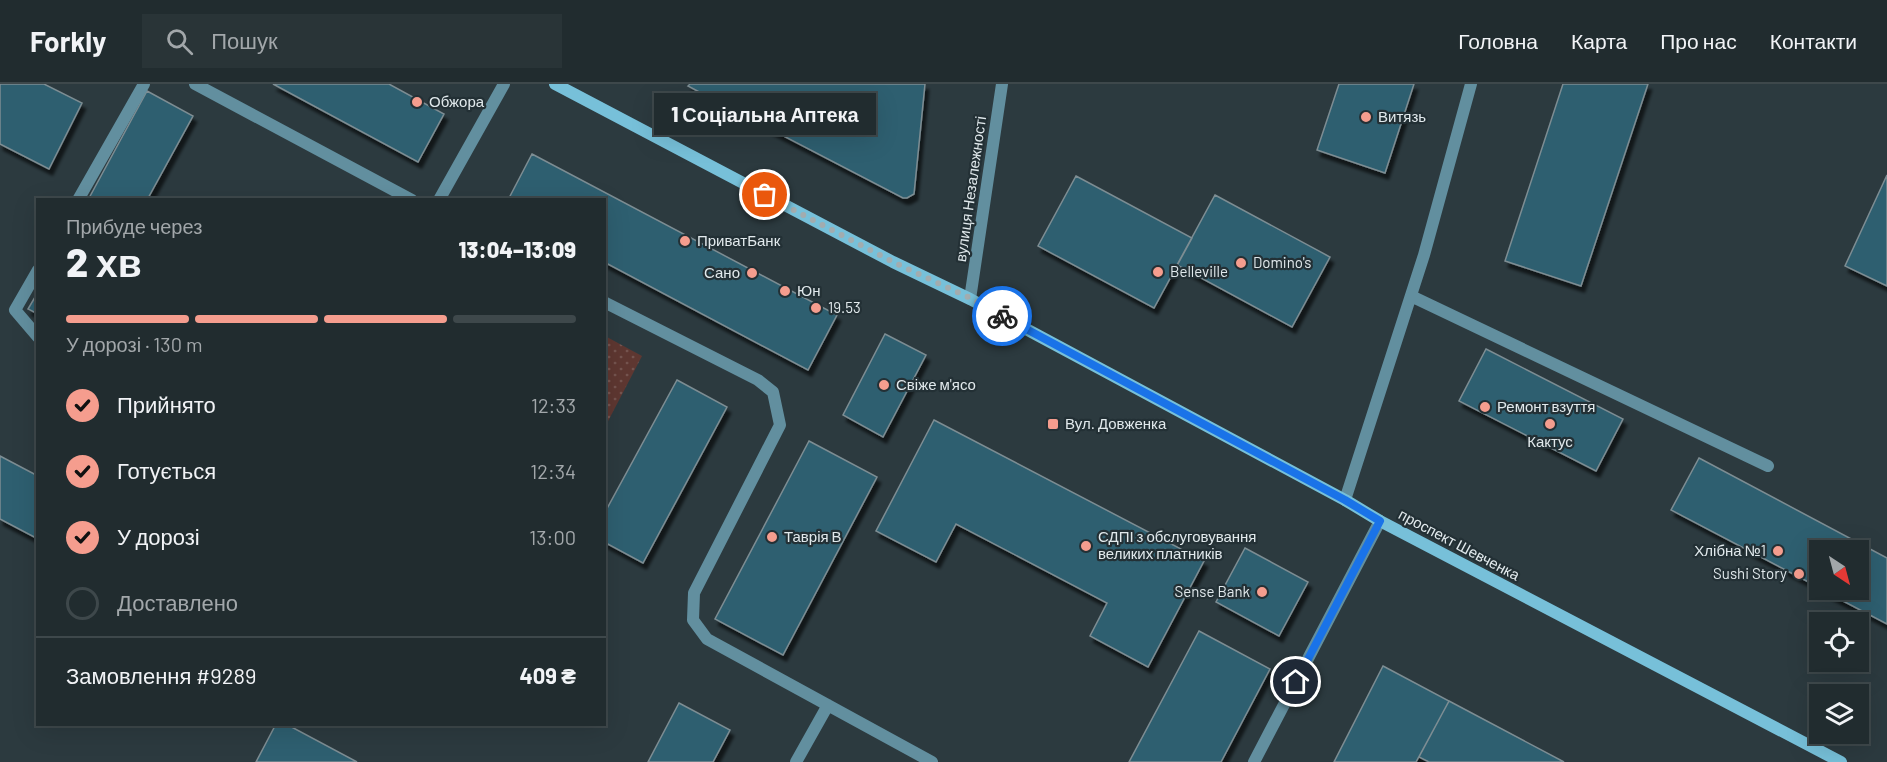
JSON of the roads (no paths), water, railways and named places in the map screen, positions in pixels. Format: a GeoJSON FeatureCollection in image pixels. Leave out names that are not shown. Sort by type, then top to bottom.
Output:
{"type":"FeatureCollection","features":[{"type":"Feature","properties":{"kind":"main road","name":"проспект Шевченка"},"geometry":{"type":"LineString","coordinates":[[555,84],[893,262],[970,298],[1380,521],[1836,761]]}},
{"type":"Feature","properties":{"kind":"street"},"geometry":{"type":"LineString","coordinates":[[79,198],[144,84]]}},
{"type":"Feature","properties":{"kind":"street"},"geometry":{"type":"LineString","coordinates":[[195,84],[408,198]]}},
{"type":"Feature","properties":{"kind":"street"},"geometry":{"type":"LineString","coordinates":[[440,198],[504,84]]}},
{"type":"Feature","properties":{"kind":"street","name":"вулиця Незалежності"},"geometry":{"type":"LineString","coordinates":[[970,298],[1002,84]]}},
{"type":"Feature","properties":{"kind":"street"},"geometry":{"type":"LineString","coordinates":[[1345,500],[1411,296],[1471,84]]}},
{"type":"Feature","properties":{"kind":"street"},"geometry":{"type":"LineString","coordinates":[[36,273],[15,310],[36,335]]}},
{"type":"Feature","properties":{"kind":"street"},"geometry":{"type":"LineString","coordinates":[[1411,296],[1768,466]]}},
{"type":"Feature","properties":{"kind":"street"},"geometry":{"type":"LineString","coordinates":[[606,303],[758,380],[773,392],[780,425],[694,593],[693,620],[707,639],[932,762]]}},
{"type":"Feature","properties":{"kind":"street"},"geometry":{"type":"LineString","coordinates":[[1254,762],[1380,521]]}},
{"type":"Feature","properties":{"kind":"street"},"geometry":{"type":"LineString","coordinates":[[796,762],[828,705]]}},
{"type":"Feature","properties":{"kind":"place","name":"Обжора"},"geometry":{"type":"Point","coordinates":[417,102]}},
{"type":"Feature","properties":{"kind":"place","name":"Витязь"},"geometry":{"type":"Point","coordinates":[1366,117]}},
{"type":"Feature","properties":{"kind":"place","name":"1 Соціальна Аптека"},"geometry":{"type":"Point","coordinates":[765,195]}},
{"type":"Feature","properties":{"kind":"place","name":"ПриватБанк"},"geometry":{"type":"Point","coordinates":[685,241]}},
{"type":"Feature","properties":{"kind":"place","name":"Domino's"},"geometry":{"type":"Point","coordinates":[1241,263]}},
{"type":"Feature","properties":{"kind":"place","name":"Belleville"},"geometry":{"type":"Point","coordinates":[1158,272]}},
{"type":"Feature","properties":{"kind":"place","name":"Сано"},"geometry":{"type":"Point","coordinates":[752,273]}},
{"type":"Feature","properties":{"kind":"place","name":"Юн"},"geometry":{"type":"Point","coordinates":[785,291]}},
{"type":"Feature","properties":{"kind":"place","name":"19.53"},"geometry":{"type":"Point","coordinates":[816,308]}},
{"type":"Feature","properties":{"kind":"place","name":"Свіже м'ясо"},"geometry":{"type":"Point","coordinates":[884,385]}},
{"type":"Feature","properties":{"kind":"place","name":"Ремонт взуття"},"geometry":{"type":"Point","coordinates":[1485,407]}},
{"type":"Feature","properties":{"kind":"place","name":"Вул. Довженка"},"geometry":{"type":"Point","coordinates":[1053,424]}},
{"type":"Feature","properties":{"kind":"place","name":"Кактус"},"geometry":{"type":"Point","coordinates":[1550,424]}},
{"type":"Feature","properties":{"kind":"place","name":"Таврія В"},"geometry":{"type":"Point","coordinates":[772,537]}},
{"type":"Feature","properties":{"kind":"place","name":"СДПІ з обслуговування великих платників"},"geometry":{"type":"Point","coordinates":[1086,546]}},
{"type":"Feature","properties":{"kind":"place","name":"Хлібна №1"},"geometry":{"type":"Point","coordinates":[1778,551]}},
{"type":"Feature","properties":{"kind":"place","name":"Sushi Story"},"geometry":{"type":"Point","coordinates":[1799,574]}},
{"type":"Feature","properties":{"kind":"place","name":"Sense Bank"},"geometry":{"type":"Point","coordinates":[1262,592]}}]}
